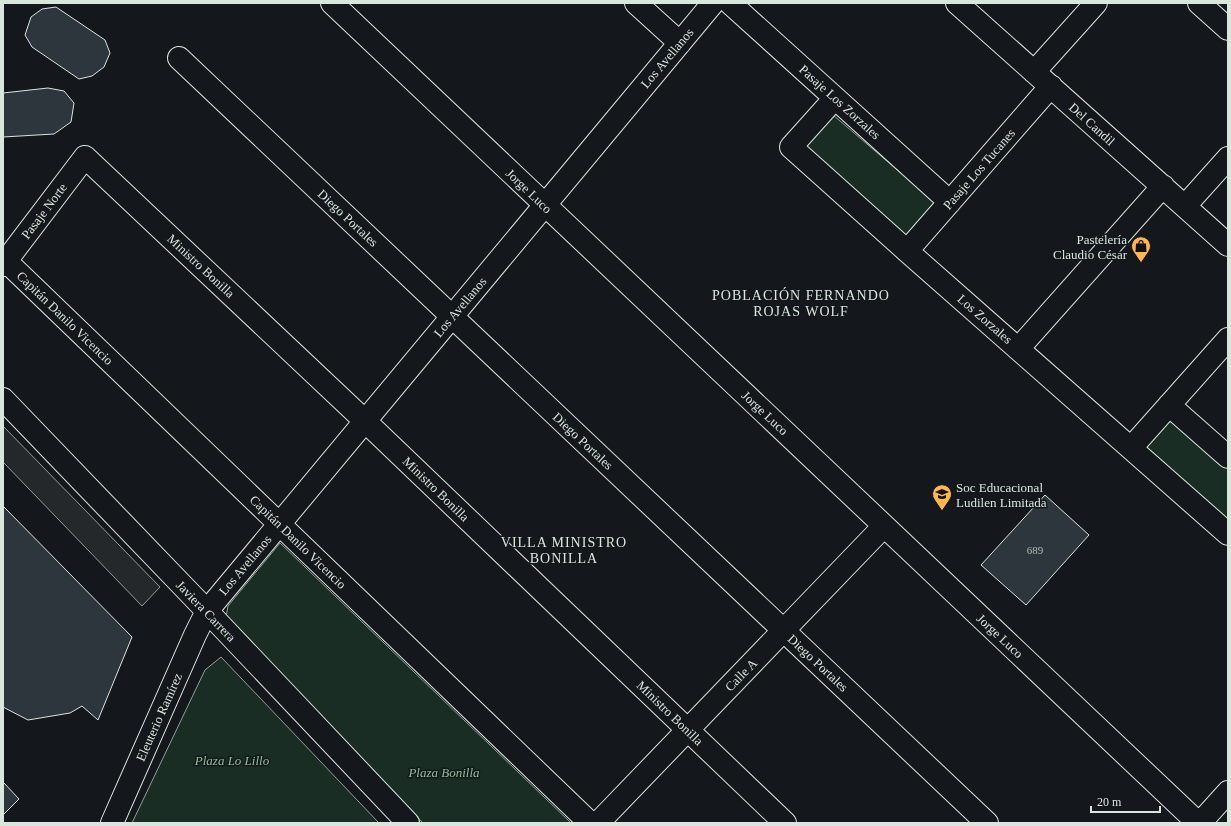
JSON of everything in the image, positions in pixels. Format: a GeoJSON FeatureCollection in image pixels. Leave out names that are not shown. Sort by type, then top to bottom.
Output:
{"type":"FeatureCollection","features":[{"type":"Feature","properties":{"kind":"street","name":"Jorge Luco"},"geometry":{"type":"LineString","coordinates":[[332,3],[1199,823]]}},
{"type":"Feature","properties":{"kind":"street"},"geometry":{"type":"LineString","coordinates":[[636,3],[680,43]]}},
{"type":"Feature","properties":{"kind":"street","name":"Los Avellanos"},"geometry":{"type":"LineString","coordinates":[[207,611],[713,3]]}},
{"type":"Feature","properties":{"kind":"street","name":"Pasaje Los Zorzales"},"geometry":{"type":"LineString","coordinates":[[730,3],[950,202]]}},
{"type":"Feature","properties":{"kind":"street","name":"Del Candil"},"geometry":{"type":"LineString","coordinates":[[956,3],[1228,245]]}},
{"type":"Feature","properties":{"kind":"street"},"geometry":{"type":"LineString","coordinates":[[1034,72],[1096,3]]}},
{"type":"Feature","properties":{"kind":"street"},"geometry":{"type":"LineString","coordinates":[[1199,3],[1228,28]]}},
{"type":"Feature","properties":{"kind":"street","name":"Diego Portales"},"geometry":{"type":"LineString","coordinates":[[179,58],[987,823]]}},
{"type":"Feature","properties":{"kind":"street","name":"Pasaje Los Tucanes"},"geometry":{"type":"LineString","coordinates":[[907,251],[1051,86]]}},
{"type":"Feature","properties":{"kind":"street","name":"Los Zorzales"},"geometry":{"type":"LineString","coordinates":[[835,98],[791,147],[1228,534]]}},
{"type":"Feature","properties":{"kind":"street","name":"Pasaje Norte"},"geometry":{"type":"LineString","coordinates":[[5,263],[85,157]]}},
{"type":"Feature","properties":{"kind":"street","name":"Ministro Bonilla"},"geometry":{"type":"LineString","coordinates":[[85,157],[365,421],[785,823]]}},
{"type":"Feature","properties":{"kind":"street"},"geometry":{"type":"LineString","coordinates":[[1185,206],[1228,158]]}},
{"type":"Feature","properties":{"kind":"street"},"geometry":{"type":"LineString","coordinates":[[1018,349],[1163,186]]}},
{"type":"Feature","properties":{"kind":"street","name":"Capitán Danilo Vicencio"},"geometry":{"type":"LineString","coordinates":[[5,263],[590,823]]}},
{"type":"Feature","properties":{"kind":"street"},"geometry":{"type":"LineString","coordinates":[[1130,448],[1228,339]]}},
{"type":"Feature","properties":{"kind":"street","name":"Javiera Carrera"},"geometry":{"type":"LineString","coordinates":[[3,399],[408,823]]}},
{"type":"Feature","properties":{"kind":"street"},"geometry":{"type":"LineString","coordinates":[[1169,405],[1228,457]]}},
{"type":"Feature","properties":{"kind":"street","name":"Calle A"},"geometry":{"type":"LineString","coordinates":[[598,823],[884,526]]}},
{"type":"Feature","properties":{"kind":"street","name":"Eleuterio Ramírez"},"geometry":{"type":"LineString","coordinates":[[112,823],[207,611]]}},
{"type":"Feature","properties":{"kind":"street"},"geometry":{"type":"LineString","coordinates":[[1199,823],[1228,792]]}},
{"type":"Feature","properties":{"kind":"green space"},"geometry":{"type":"Polygon","coordinates":[[[833,115],[936,203],[907,237],[804,149],[833,115]]]}},
{"type":"Feature","properties":{"kind":"green space"},"geometry":{"type":"Polygon","coordinates":[[[1170,415],[1228,467],[1228,528],[1140,448],[1170,415]]]}},
{"type":"Feature","properties":{"kind":"green space","name":"Plaza Bonilla"},"geometry":{"type":"Polygon","coordinates":[[[280,543],[571,823],[423,823],[231,625],[226,617],[228,606],[280,543]]]}},
{"type":"Feature","properties":{"kind":"green space","name":"Plaza Lo Lillo"},"geometry":{"type":"Polygon","coordinates":[[[221,657],[379,823],[132,823],[205,670],[221,657]]]}},
{"type":"Feature","properties":{"kind":"shaded area"},"geometry":{"type":"Polygon","coordinates":[[[3,426],[160,587],[142,606],[3,462],[3,426]]]}},
{"type":"Feature","properties":{"kind":"building"},"geometry":{"type":"Polygon","coordinates":[[[56,7],[105,40],[110,53],[104,67],[92,76],[79,79],[32,47],[25,35],[31,17],[42,9],[56,7]]]}},
{"type":"Feature","properties":{"kind":"building"},"geometry":{"type":"Polygon","coordinates":[[[48,88],[64,91],[74,103],[71,122],[54,134],[3,137],[3,93],[48,88]]]}},
{"type":"Feature","properties":{"kind":"building"},"geometry":{"type":"Polygon","coordinates":[[[1045,495],[1089,535],[1026,605],[981,565],[1045,495]]]}},
{"type":"Feature","properties":{"kind":"building"},"geometry":{"type":"Polygon","coordinates":[[[3,506],[132,637],[98,720],[82,706],[70,713],[28,720],[3,707],[3,506]]]}},
{"type":"Feature","properties":{"kind":"building"},"geometry":{"type":"Polygon","coordinates":[[[3,782],[19,799],[3,815],[3,782]]]}},
{"type":"Feature","properties":{"kind":"place","name":"Pastelería Claudio César"},"geometry":{"type":"Point","coordinates":[1141,263]}},
{"type":"Feature","properties":{"kind":"place","name":"Soc Educacional Ludilen Limitada"},"geometry":{"type":"Point","coordinates":[942,511]}},
{"type":"Feature","properties":{"kind":"district","name":"POBLACIÓN FERNANDO ROJAS WOLF"},"geometry":{"type":"Point","coordinates":[801,304]}},
{"type":"Feature","properties":{"kind":"district","name":"VILLA MINISTRO BONILLA"},"geometry":{"type":"Point","coordinates":[564,550]}}]}
